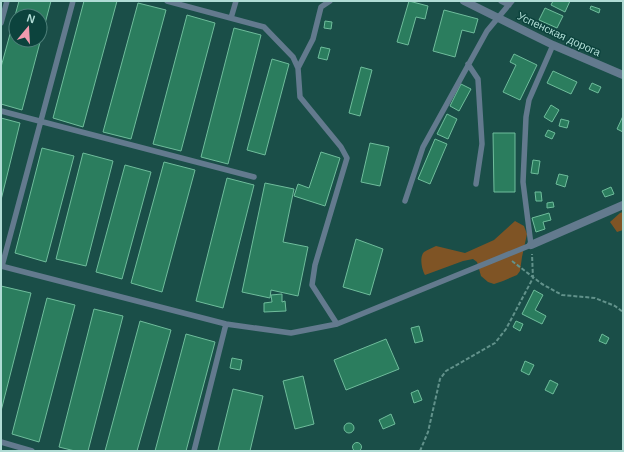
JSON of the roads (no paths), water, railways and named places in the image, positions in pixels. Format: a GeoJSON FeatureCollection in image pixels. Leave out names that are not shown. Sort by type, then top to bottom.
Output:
{"type":"FeatureCollection","features":[{"type":"Feature","properties":{"kind":"street","name":"Успенская дорога"},"geometry":{"type":"LineString","coordinates":[[464,1],[553,45],[623,75]]}},
{"type":"Feature","properties":{"kind":"street"},"geometry":{"type":"LineString","coordinates":[[531,245],[623,205]]}},
{"type":"Feature","properties":{"kind":"lane"},"geometry":{"type":"LineString","coordinates":[[1,23],[7,1]]}},
{"type":"Feature","properties":{"kind":"lane"},"geometry":{"type":"LineString","coordinates":[[73,1],[2,266],[226,324],[291,333],[337,324],[531,245],[524,182],[526,117],[529,100],[553,45]]}},
{"type":"Feature","properties":{"kind":"lane"},"geometry":{"type":"LineString","coordinates":[[167,1],[264,27],[293,57],[298,68],[300,97],[341,147],[347,158],[315,265],[312,285],[337,324]]}},
{"type":"Feature","properties":{"kind":"lane"},"geometry":{"type":"LineString","coordinates":[[231,18],[236,1]]}},
{"type":"Feature","properties":{"kind":"lane"},"geometry":{"type":"LineString","coordinates":[[298,68],[313,39],[321,7],[330,1]]}},
{"type":"Feature","properties":{"kind":"lane"},"geometry":{"type":"LineString","coordinates":[[501,1],[511,3]]}},
{"type":"Feature","properties":{"kind":"lane"},"geometry":{"type":"LineString","coordinates":[[405,201],[423,147],[487,31],[511,3]]}},
{"type":"Feature","properties":{"kind":"lane"},"geometry":{"type":"LineString","coordinates":[[468,64],[478,79],[482,144],[476,184]]}},
{"type":"Feature","properties":{"kind":"lane"},"geometry":{"type":"LineString","coordinates":[[1,111],[254,177]]}},
{"type":"Feature","properties":{"kind":"lane"},"geometry":{"type":"LineString","coordinates":[[194,451],[226,324]]}},
{"type":"Feature","properties":{"kind":"lane"},"geometry":{"type":"LineString","coordinates":[[1,442],[32,451]]}}]}
